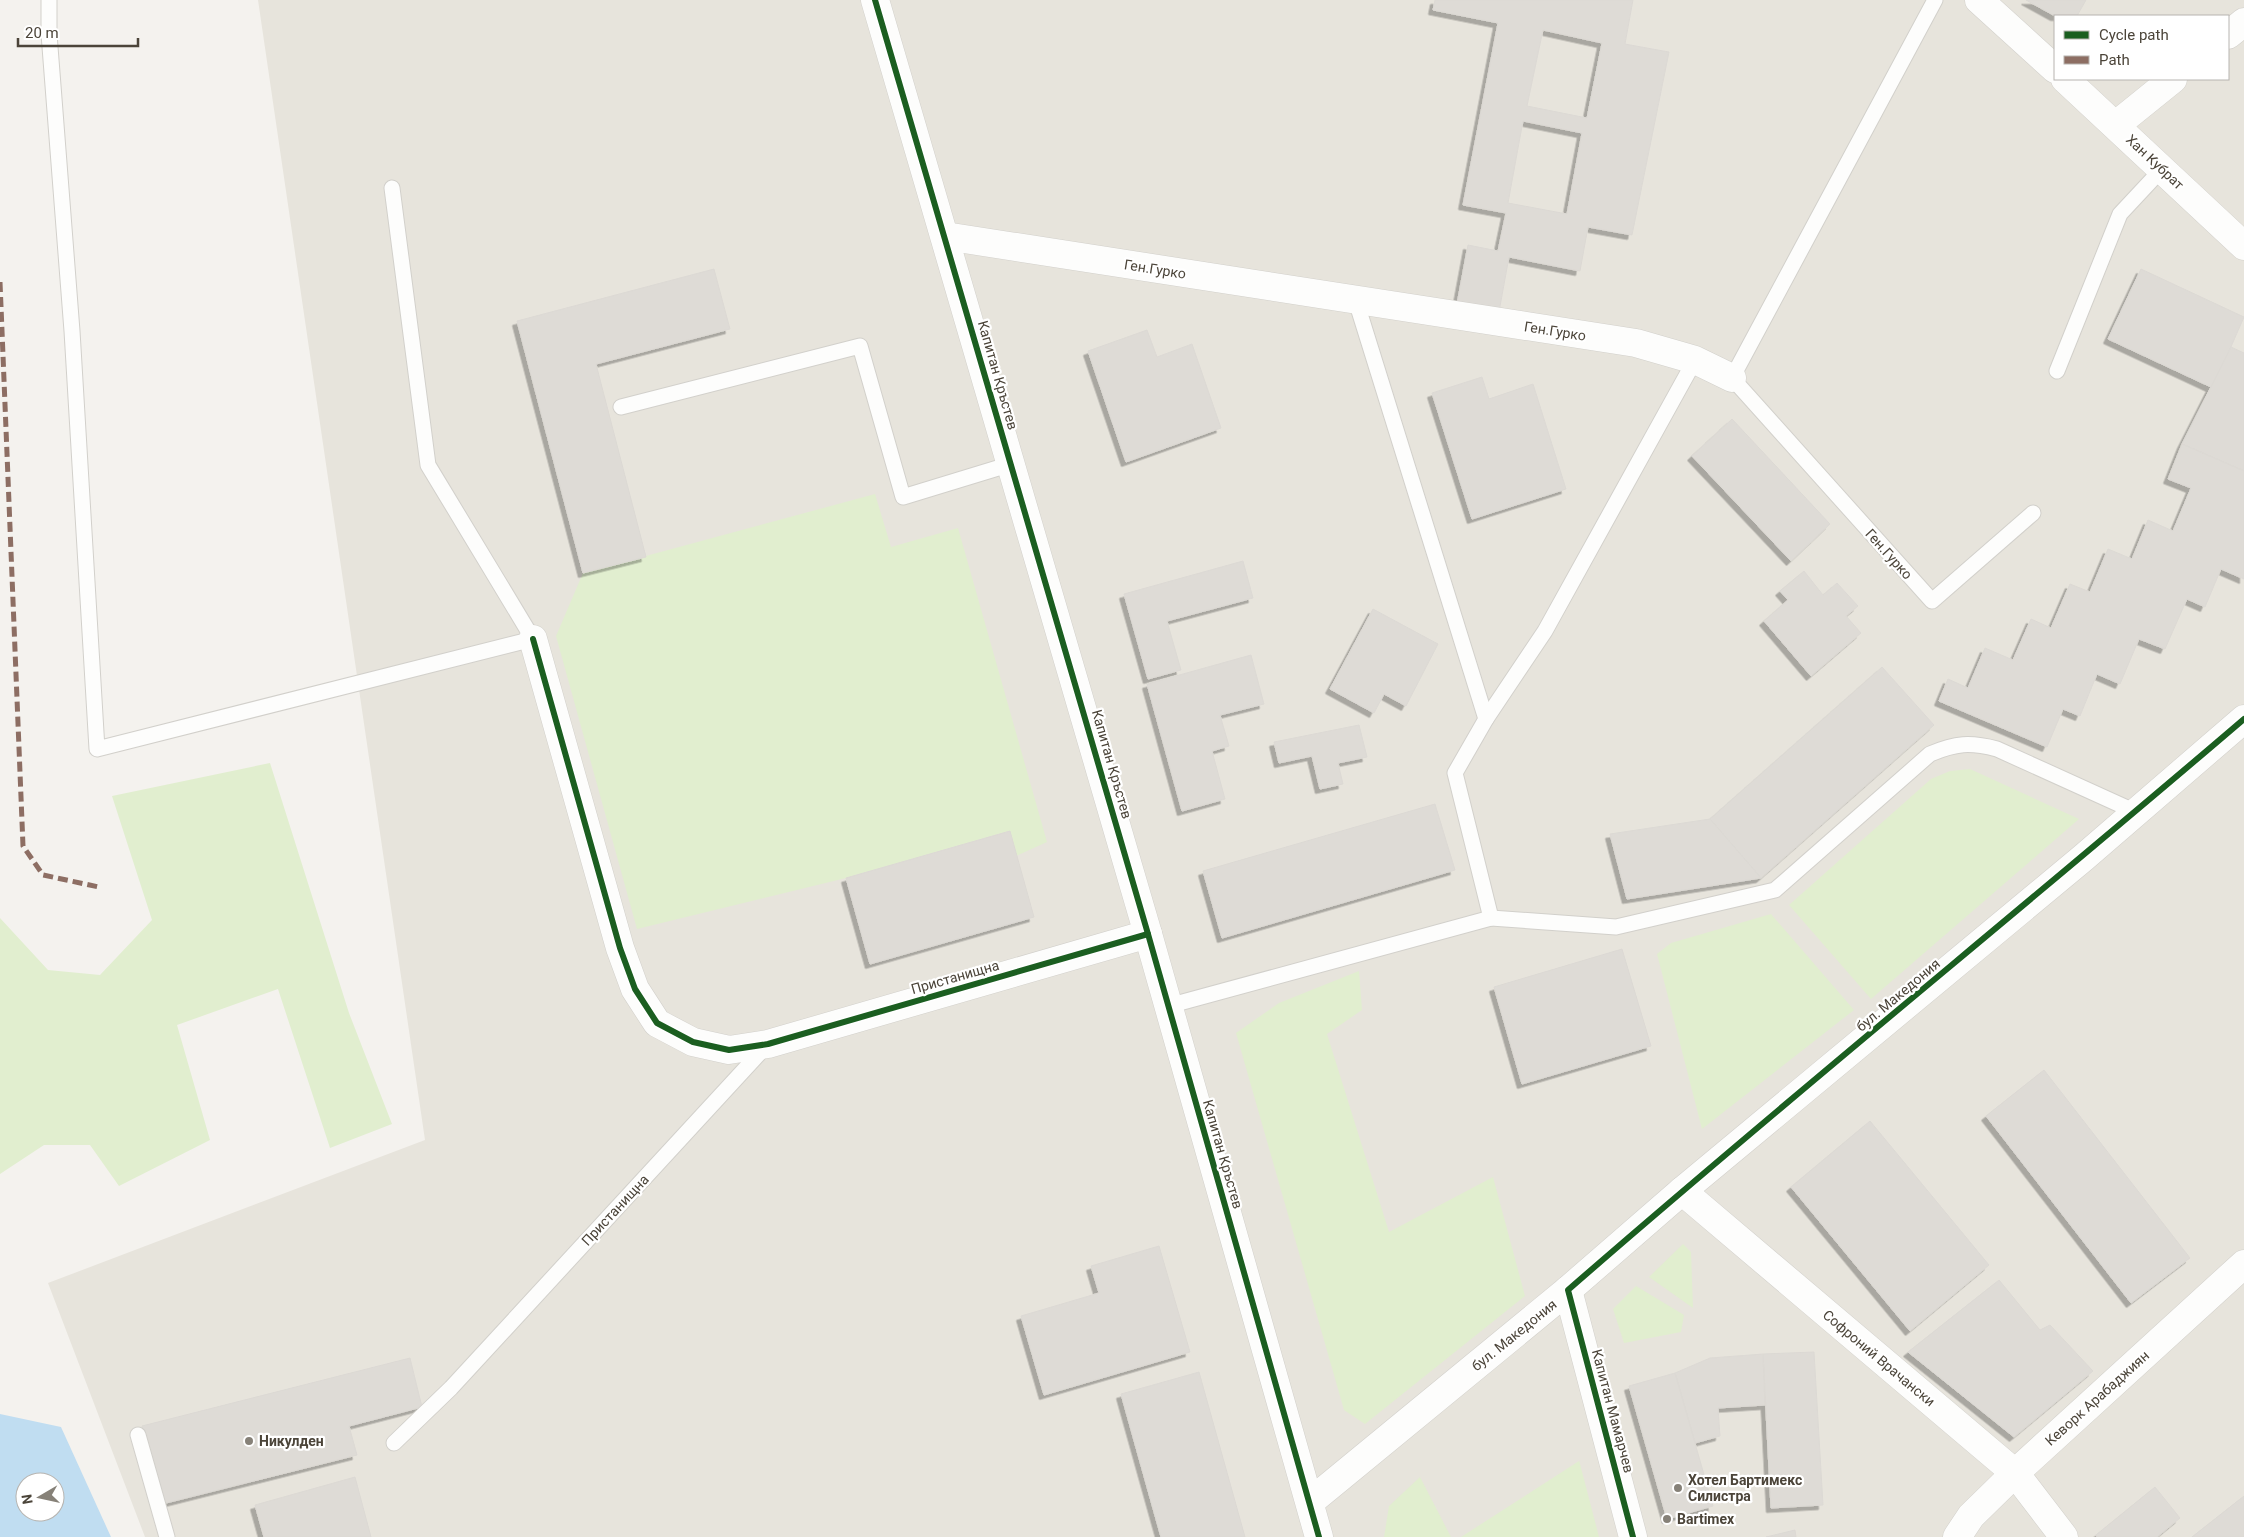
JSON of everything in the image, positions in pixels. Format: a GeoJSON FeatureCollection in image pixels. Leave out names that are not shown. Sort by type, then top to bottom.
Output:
{"type":"FeatureCollection","features":[{"type":"Feature","properties":{"kind":"street","name":"Капитан Кръстев"},"geometry":{"type":"LineString","coordinates":[[875,0],[1148,934],[1319,1537]]}},
{"type":"Feature","properties":{"kind":"street"},"geometry":{"type":"LineString","coordinates":[[1979,0],[2054,69]]}},
{"type":"Feature","properties":{"kind":"street"},"geometry":{"type":"LineString","coordinates":[[2229,34],[2244,22]]}},
{"type":"Feature","properties":{"kind":"street","name":"Хан Кубрат"},"geometry":{"type":"LineString","coordinates":[[2066,80],[2244,246]]}},
{"type":"Feature","properties":{"kind":"street"},"geometry":{"type":"LineString","coordinates":[[2116,125],[2172,80]]}},
{"type":"Feature","properties":{"kind":"street","name":"Ген.Гурко"},"geometry":{"type":"LineString","coordinates":[[945,236],[1636,343],[1694,360],[1732,378]]}},
{"type":"Feature","properties":{"kind":"street"},"geometry":{"type":"LineString","coordinates":[[532,639],[620,948],[635,988],[657,1023],[693,1042],[729,1050],[768,1044]]}},
{"type":"Feature","properties":{"kind":"street","name":"бул. Македония"},"geometry":{"type":"LineString","coordinates":[[1310,1502],[1568,1290],[1682,1191],[2136,812],[2244,719]]}},
{"type":"Feature","properties":{"kind":"street","name":"Пристанищна"},"geometry":{"type":"LineString","coordinates":[[768,1044],[1148,934]]}},
{"type":"Feature","properties":{"kind":"street","name":"Софроний Врачански"},"geometry":{"type":"LineString","coordinates":[[1682,1191],[2015,1473],[2064,1537]]}},
{"type":"Feature","properties":{"kind":"street","name":"Кеворк Арабаджиян"},"geometry":{"type":"LineString","coordinates":[[1957,1537],[1971,1516],[2015,1473],[2244,1264]]}},
{"type":"Feature","properties":{"kind":"street","name":"Капитан Мамарчев"},"geometry":{"type":"LineString","coordinates":[[1568,1290],[1633,1537]]}},
{"type":"Feature","properties":{"kind":"lane"},"geometry":{"type":"LineString","coordinates":[[49,0],[49,34],[72,331],[97,750],[532,639],[428,465],[392,188]]}},
{"type":"Feature","properties":{"kind":"lane"},"geometry":{"type":"LineString","coordinates":[[1732,378],[1935,0]]}},
{"type":"Feature","properties":{"kind":"lane"},"geometry":{"type":"LineString","coordinates":[[2057,372],[2120,214],[2162,170]]}},
{"type":"Feature","properties":{"kind":"lane"},"geometry":{"type":"LineString","coordinates":[[1356,301],[1486,719]]}},
{"type":"Feature","properties":{"kind":"lane"},"geometry":{"type":"LineString","coordinates":[[621,407],[860,346],[904,497],[1011,464]]}},
{"type":"Feature","properties":{"kind":"lane"},"geometry":{"type":"LineString","coordinates":[[1490,918],[1456,773],[1486,719],[1545,632],[1694,360]]}},
{"type":"Feature","properties":{"kind":"lane","name":"Ген.Гурко"},"geometry":{"type":"LineString","coordinates":[[1732,378],[1932,601],[2033,513]]}},
{"type":"Feature","properties":{"kind":"lane"},"geometry":{"type":"LineString","coordinates":[[1168,1006],[1490,918],[1616,928],[1775,890],[1930,754],[1950,745],[1974,743],[1997,748],[2136,812]]}},
{"type":"Feature","properties":{"kind":"lane","name":"Пристанищна"},"geometry":{"type":"LineString","coordinates":[[394,1443],[451,1388],[768,1044]]}},
{"type":"Feature","properties":{"kind":"lane"},"geometry":{"type":"LineString","coordinates":[[138,1435],[167,1537]]}},
{"type":"Feature","properties":{"kind":"shaded area"},"geometry":{"type":"Polygon","coordinates":[[[258,0],[2244,0],[2244,1537],[145,1537],[48,1283],[425,1140],[258,0]]]}},
{"type":"Feature","properties":{"kind":"green space"},"geometry":{"type":"Polygon","coordinates":[[[875,494],[891,547],[958,528],[1047,842],[1016,856],[1009,831],[846,878],[637,929],[556,636],[583,573],[875,494]]]}},
{"type":"Feature","properties":{"kind":"green space"},"geometry":{"type":"Polygon","coordinates":[[[270,763],[349,1013],[392,1124],[330,1148],[278,989],[177,1025],[210,1140],[119,1186],[90,1145],[44,1145],[0,1174],[0,918],[48,970],[100,975],[152,920],[112,796],[270,763]]]}},
{"type":"Feature","properties":{"kind":"green space"},"geometry":{"type":"Polygon","coordinates":[[[1970,769],[2079,819],[1871,999],[1789,905],[1931,779],[1950,771],[1970,769]]]}},
{"type":"Feature","properties":{"kind":"green space"},"geometry":{"type":"Polygon","coordinates":[[[1771,914],[1854,1010],[1702,1129],[1657,954],[1671,943],[1771,914]]]}},
{"type":"Feature","properties":{"kind":"green space"},"geometry":{"type":"Polygon","coordinates":[[[1359,971],[1362,1010],[1327,1034],[1389,1232],[1493,1177],[1525,1296],[1365,1424],[1344,1410],[1236,1033],[1279,1003],[1359,971]]]}},
{"type":"Feature","properties":{"kind":"green space"},"geometry":{"type":"Polygon","coordinates":[[[1683,1244],[1691,1252],[1693,1308],[1649,1277],[1683,1244]]]}},
{"type":"Feature","properties":{"kind":"green space"},"geometry":{"type":"Polygon","coordinates":[[[1636,1286],[1684,1315],[1681,1332],[1624,1343],[1613,1309],[1636,1286]]]}},
{"type":"Feature","properties":{"kind":"green space"},"geometry":{"type":"Polygon","coordinates":[[[1579,1461],[1599,1537],[1461,1537],[1579,1461]]]}},
{"type":"Feature","properties":{"kind":"green space"},"geometry":{"type":"Polygon","coordinates":[[[1420,1477],[1451,1537],[1384,1537],[1389,1506],[1420,1477]]]}},
{"type":"Feature","properties":{"kind":"water"},"geometry":{"type":"Polygon","coordinates":[[[0,1414],[61,1427],[111,1537],[0,1537],[0,1414]]]}},
{"type":"Feature","properties":{"kind":"building"},"geometry":{"type":"Polygon","coordinates":[[[1435,0],[1633,0],[1625,44],[1669,52],[1632,235],[1588,227],[1580,271],[1509,257],[1499,312],[1457,304],[1468,245],[1498,251],[1506,213],[1463,205],[1498,23],[1433,10],[1435,0]],[[1543,30],[1527,106],[1587,118],[1602,43],[1543,30]],[[1523,121],[1508,203],[1567,214],[1582,133],[1523,121]]]}},
{"type":"Feature","properties":{"kind":"building"},"geometry":{"type":"Polygon","coordinates":[[[2026,0],[2086,0],[2078,15],[2054,15],[2026,0]]]}},
{"type":"Feature","properties":{"kind":"building"},"geometry":{"type":"Polygon","coordinates":[[[714,269],[730,329],[596,364],[646,557],[583,573],[517,321],[714,269]]]}},
{"type":"Feature","properties":{"kind":"building"},"geometry":{"type":"Polygon","coordinates":[[[2141,269],[2244,317],[2213,388],[2108,339],[2141,269]]]}},
{"type":"Feature","properties":{"kind":"building"},"geometry":{"type":"Polygon","coordinates":[[[1147,330],[1157,357],[1192,344],[1221,428],[1126,462],[1088,351],[1147,330]]]}},
{"type":"Feature","properties":{"kind":"building"},"geometry":{"type":"Polygon","coordinates":[[[2231,347],[2244,353],[2244,471],[2182,444],[2231,347]]]}},
{"type":"Feature","properties":{"kind":"building"},"geometry":{"type":"Polygon","coordinates":[[[1482,377],[1489,399],[1533,384],[1566,489],[1472,519],[1432,393],[1482,377]]]}},
{"type":"Feature","properties":{"kind":"building"},"geometry":{"type":"Polygon","coordinates":[[[1732,419],[1830,524],[1791,561],[1692,456],[1732,419]]]}},
{"type":"Feature","properties":{"kind":"building"},"geometry":{"type":"Polygon","coordinates":[[[2182,444],[2244,471],[2244,579],[2221,569],[2205,607],[2187,599],[2165,649],[2139,639],[2120,684],[2097,674],[2080,716],[2063,709],[2047,747],[1939,701],[1948,679],[1968,688],[1985,648],[2013,660],[2031,619],[2051,628],[2070,584],[2090,592],[2108,549],[2132,559],[2148,520],[2173,531],[2191,488],[2168,479],[2182,444]]]}},
{"type":"Feature","properties":{"kind":"building"},"geometry":{"type":"Polygon","coordinates":[[[1243,561],[1253,598],[1167,621],[1181,670],[1148,679],[1124,594],[1243,561]]]}},
{"type":"Feature","properties":{"kind":"building"},"geometry":{"type":"Polygon","coordinates":[[[1804,571],[1823,595],[1837,583],[1858,606],[1846,616],[1861,633],[1811,676],[1764,621],[1788,600],[1780,591],[1804,571]]]}},
{"type":"Feature","properties":{"kind":"building"},"geometry":{"type":"Polygon","coordinates":[[[1373,609],[1438,644],[1406,706],[1384,694],[1374,713],[1330,689],[1373,609]]]}},
{"type":"Feature","properties":{"kind":"building"},"geometry":{"type":"Polygon","coordinates":[[[1251,655],[1264,704],[1220,715],[1229,746],[1212,751],[1225,799],[1182,811],[1147,684],[1251,655]]]}},
{"type":"Feature","properties":{"kind":"building"},"geometry":{"type":"Polygon","coordinates":[[[1882,667],[1934,725],[1761,878],[1710,819],[1882,667]]]}},
{"type":"Feature","properties":{"kind":"building"},"geometry":{"type":"Polygon","coordinates":[[[1359,725],[1367,757],[1338,763],[1343,784],[1320,789],[1312,756],[1279,763],[1274,742],[1359,725]]]}},
{"type":"Feature","properties":{"kind":"building"},"geometry":{"type":"Polygon","coordinates":[[[1435,804],[1455,870],[1222,938],[1203,871],[1435,804]]]}},
{"type":"Feature","properties":{"kind":"building"},"geometry":{"type":"Polygon","coordinates":[[[1710,819],[1761,878],[1627,899],[1610,834],[1710,819]]]}},
{"type":"Feature","properties":{"kind":"building"},"geometry":{"type":"Polygon","coordinates":[[[1010,831],[1034,917],[870,964],[846,878],[1010,831]]]}},
{"type":"Feature","properties":{"kind":"building"},"geometry":{"type":"Polygon","coordinates":[[[1622,949],[1651,1046],[1522,1084],[1494,987],[1622,949]]]}},
{"type":"Feature","properties":{"kind":"building"},"geometry":{"type":"Polygon","coordinates":[[[2044,1070],[2190,1258],[2131,1303],[1986,1116],[2044,1070]]]}},
{"type":"Feature","properties":{"kind":"building"},"geometry":{"type":"Polygon","coordinates":[[[1870,1121],[1989,1265],[1910,1331],[1791,1187],[1870,1121]]]}},
{"type":"Feature","properties":{"kind":"building"},"geometry":{"type":"Polygon","coordinates":[[[1159,1246],[1190,1352],[1044,1395],[1021,1316],[1099,1293],[1091,1266],[1159,1246]]]}},
{"type":"Feature","properties":{"kind":"building"},"geometry":{"type":"Polygon","coordinates":[[[1999,1280],[2040,1330],[2050,1325],[2093,1371],[2014,1437],[1908,1352],[1999,1280]]]}},
{"type":"Feature","properties":{"kind":"building"},"geometry":{"type":"Polygon","coordinates":[[[1814,1352],[1823,1505],[1771,1508],[1763,1354],[1814,1352]]]}},
{"type":"Feature","properties":{"kind":"building"},"geometry":{"type":"Polygon","coordinates":[[[1763,1354],[1765,1405],[1718,1408],[1720,1436],[1695,1443],[1675,1373],[1710,1358],[1763,1354]]]}},
{"type":"Feature","properties":{"kind":"building","name":"Никулден"},"geometry":{"type":"Polygon","coordinates":[[[410,1358],[422,1407],[349,1426],[357,1455],[162,1504],[142,1426],[410,1358]]]}},
{"type":"Feature","properties":{"kind":"building"},"geometry":{"type":"Polygon","coordinates":[[[1199,1372],[1245,1537],[1161,1537],[1121,1394],[1199,1372]]]}},
{"type":"Feature","properties":{"kind":"building"},"geometry":{"type":"Polygon","coordinates":[[[1675,1373],[1713,1506],[1667,1519],[1629,1386],[1675,1373]]]}},
{"type":"Feature","properties":{"kind":"building"},"geometry":{"type":"Polygon","coordinates":[[[355,1477],[371,1537],[264,1537],[255,1505],[355,1477]]]}},
{"type":"Feature","properties":{"kind":"building"},"geometry":{"type":"Polygon","coordinates":[[[2155,1487],[2180,1518],[2157,1537],[2097,1537],[2096,1535],[2155,1487]]]}},
{"type":"Feature","properties":{"kind":"building"},"geometry":{"type":"Polygon","coordinates":[[[2244,1496],[2244,1537],[2192,1537],[2244,1496]]]}},
{"type":"Feature","properties":{"kind":"building"},"geometry":{"type":"Polygon","coordinates":[[[1795,1530],[1796,1537],[1766,1537],[1795,1530]]]}},
{"type":"Feature","properties":{"kind":"marked path"},"geometry":{"type":"LineString","coordinates":[[0,282],[23,846],[43,875],[99,887]]}},
{"type":"Feature","properties":{"kind":"cycle path"},"geometry":{"type":"LineString","coordinates":[[875,0],[1148,934],[1319,1537]]}},
{"type":"Feature","properties":{"kind":"cycle path"},"geometry":{"type":"LineString","coordinates":[[533,639],[620,948],[635,989],[657,1023],[693,1042],[729,1050],[768,1044],[1148,934]]}},
{"type":"Feature","properties":{"kind":"cycle path"},"geometry":{"type":"LineString","coordinates":[[1633,1537],[1568,1290],[1736,1146],[2244,719]]}},
{"type":"Feature","properties":{"kind":"place","name":"Никулден"},"geometry":{"type":"Point","coordinates":[249,1441]}},
{"type":"Feature","properties":{"kind":"place","name":"Хотел Бартимекс Силистра"},"geometry":{"type":"Point","coordinates":[1678,1488]}},
{"type":"Feature","properties":{"kind":"place","name":"Bartimex"},"geometry":{"type":"Point","coordinates":[1667,1519]}}]}
